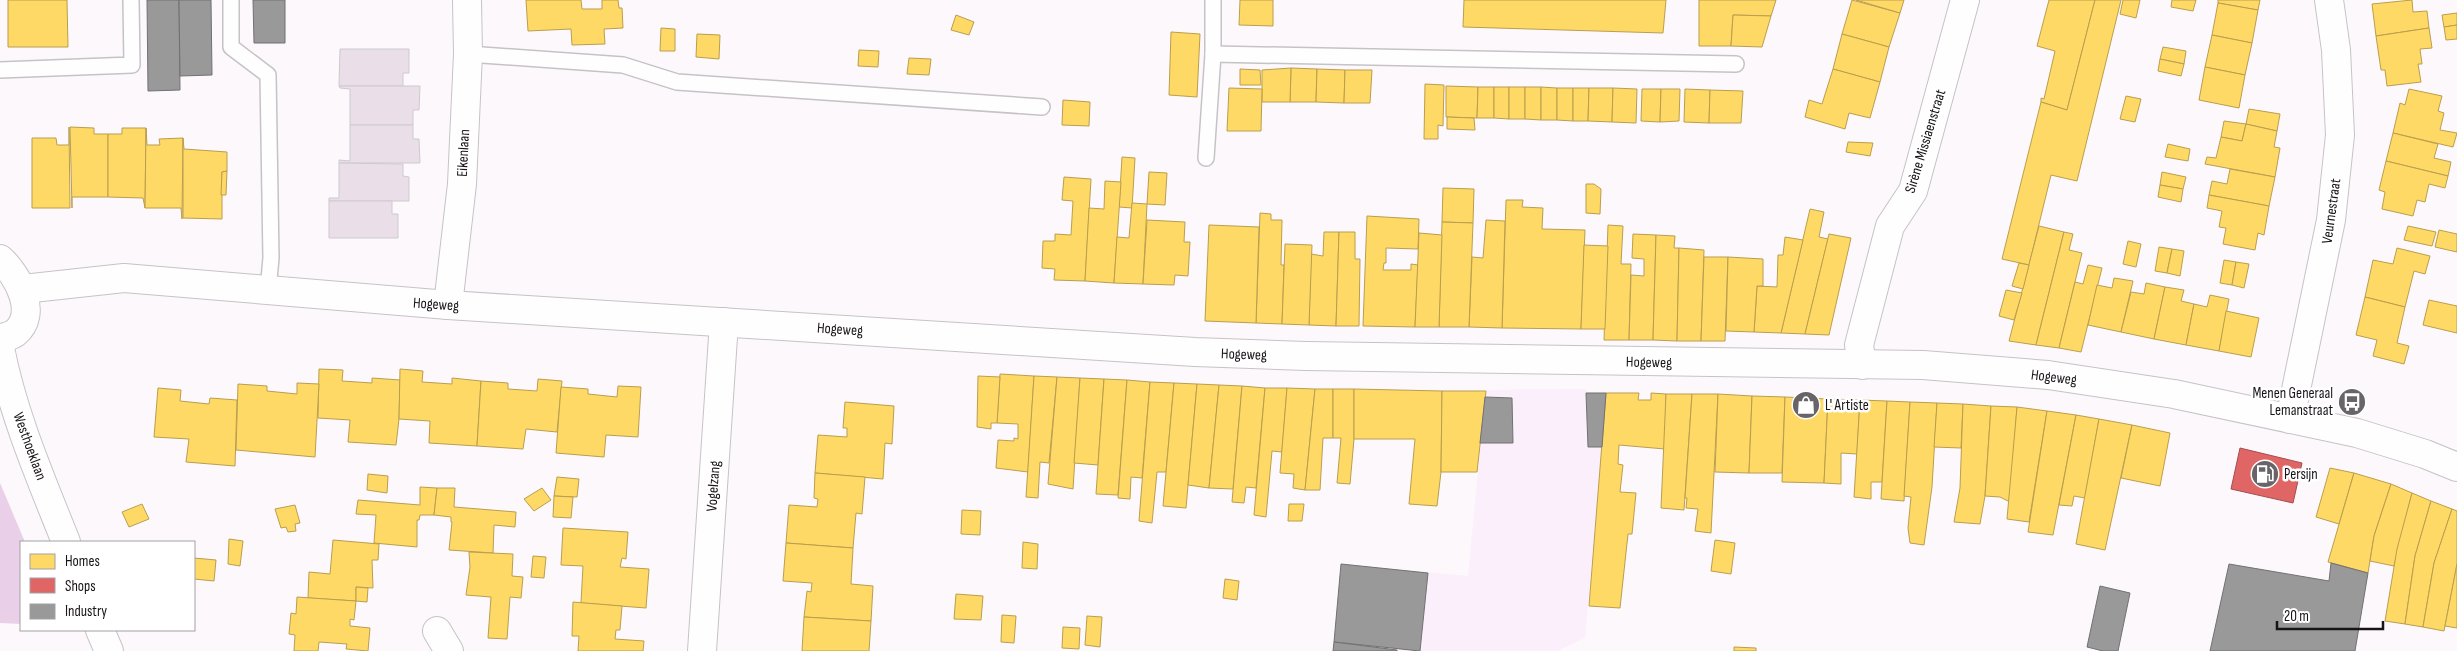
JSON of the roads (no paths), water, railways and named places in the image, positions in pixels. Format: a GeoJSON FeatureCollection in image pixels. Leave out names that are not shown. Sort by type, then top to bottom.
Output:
{"type":"FeatureCollection","features":[{"type":"Feature","properties":{"kind":"street","name":"Eikenlaan"},"geometry":{"type":"LineString","coordinates":[[448,305],[462,184],[468,54],[467,0]]}},
{"type":"Feature","properties":{"kind":"street","name":"Sirène Missiaenstraat"},"geometry":{"type":"LineString","coordinates":[[1862,365],[1860,345],[1890,226],[1913,191],[1965,0]]}},
{"type":"Feature","properties":{"kind":"street","name":"Veurnestraat"},"geometry":{"type":"LineString","coordinates":[[2290,419],[2331,220],[2339,144],[2336,50],[2329,0]]}},
{"type":"Feature","properties":{"kind":"street"},"geometry":{"type":"LineString","coordinates":[[0,259],[24,289],[26,314],[16,332],[0,339]]}},
{"type":"Feature","properties":{"kind":"street","name":"Hogeweg"},"geometry":{"type":"LineString","coordinates":[[24,289],[124,278],[448,305],[1195,352],[1923,365],[2048,375],[2174,394],[2364,435],[2426,454],[2457,467]]}},
{"type":"Feature","properties":{"kind":"street","name":"Vogelzang"},"geometry":{"type":"LineString","coordinates":[[702,651],[724,322]]}},
{"type":"Feature","properties":{"kind":"street","name":"Westhoeklaan"},"geometry":{"type":"LineString","coordinates":[[0,348],[5,374],[25,436],[66,541]]}},
{"type":"Feature","properties":{"kind":"street"},"geometry":{"type":"LineString","coordinates":[[100,631],[109,651]]}},
{"type":"Feature","properties":{"kind":"lane"},"geometry":{"type":"LineString","coordinates":[[0,70],[132,65],[131,0]]}},
{"type":"Feature","properties":{"kind":"lane"},"geometry":{"type":"LineString","coordinates":[[231,0],[231,47],[268,75],[271,258],[268,290]]}},
{"type":"Feature","properties":{"kind":"lane"},"geometry":{"type":"LineString","coordinates":[[1206,158],[1213,54],[1213,0]]}},
{"type":"Feature","properties":{"kind":"lane"},"geometry":{"type":"LineString","coordinates":[[468,54],[623,65],[677,82],[1042,107]]}},
{"type":"Feature","properties":{"kind":"lane"},"geometry":{"type":"LineString","coordinates":[[1213,54],[1736,64]]}},
{"type":"Feature","properties":{"kind":"place","name":"Menen Generaal Lemanstraat"},"geometry":{"type":"Point","coordinates":[2352,402]}},
{"type":"Feature","properties":{"kind":"place","name":"L' Artiste"},"geometry":{"type":"Point","coordinates":[1806,405]}},
{"type":"Feature","properties":{"kind":"place","name":"Persijn"},"geometry":{"type":"Point","coordinates":[2265,474]}}]}
